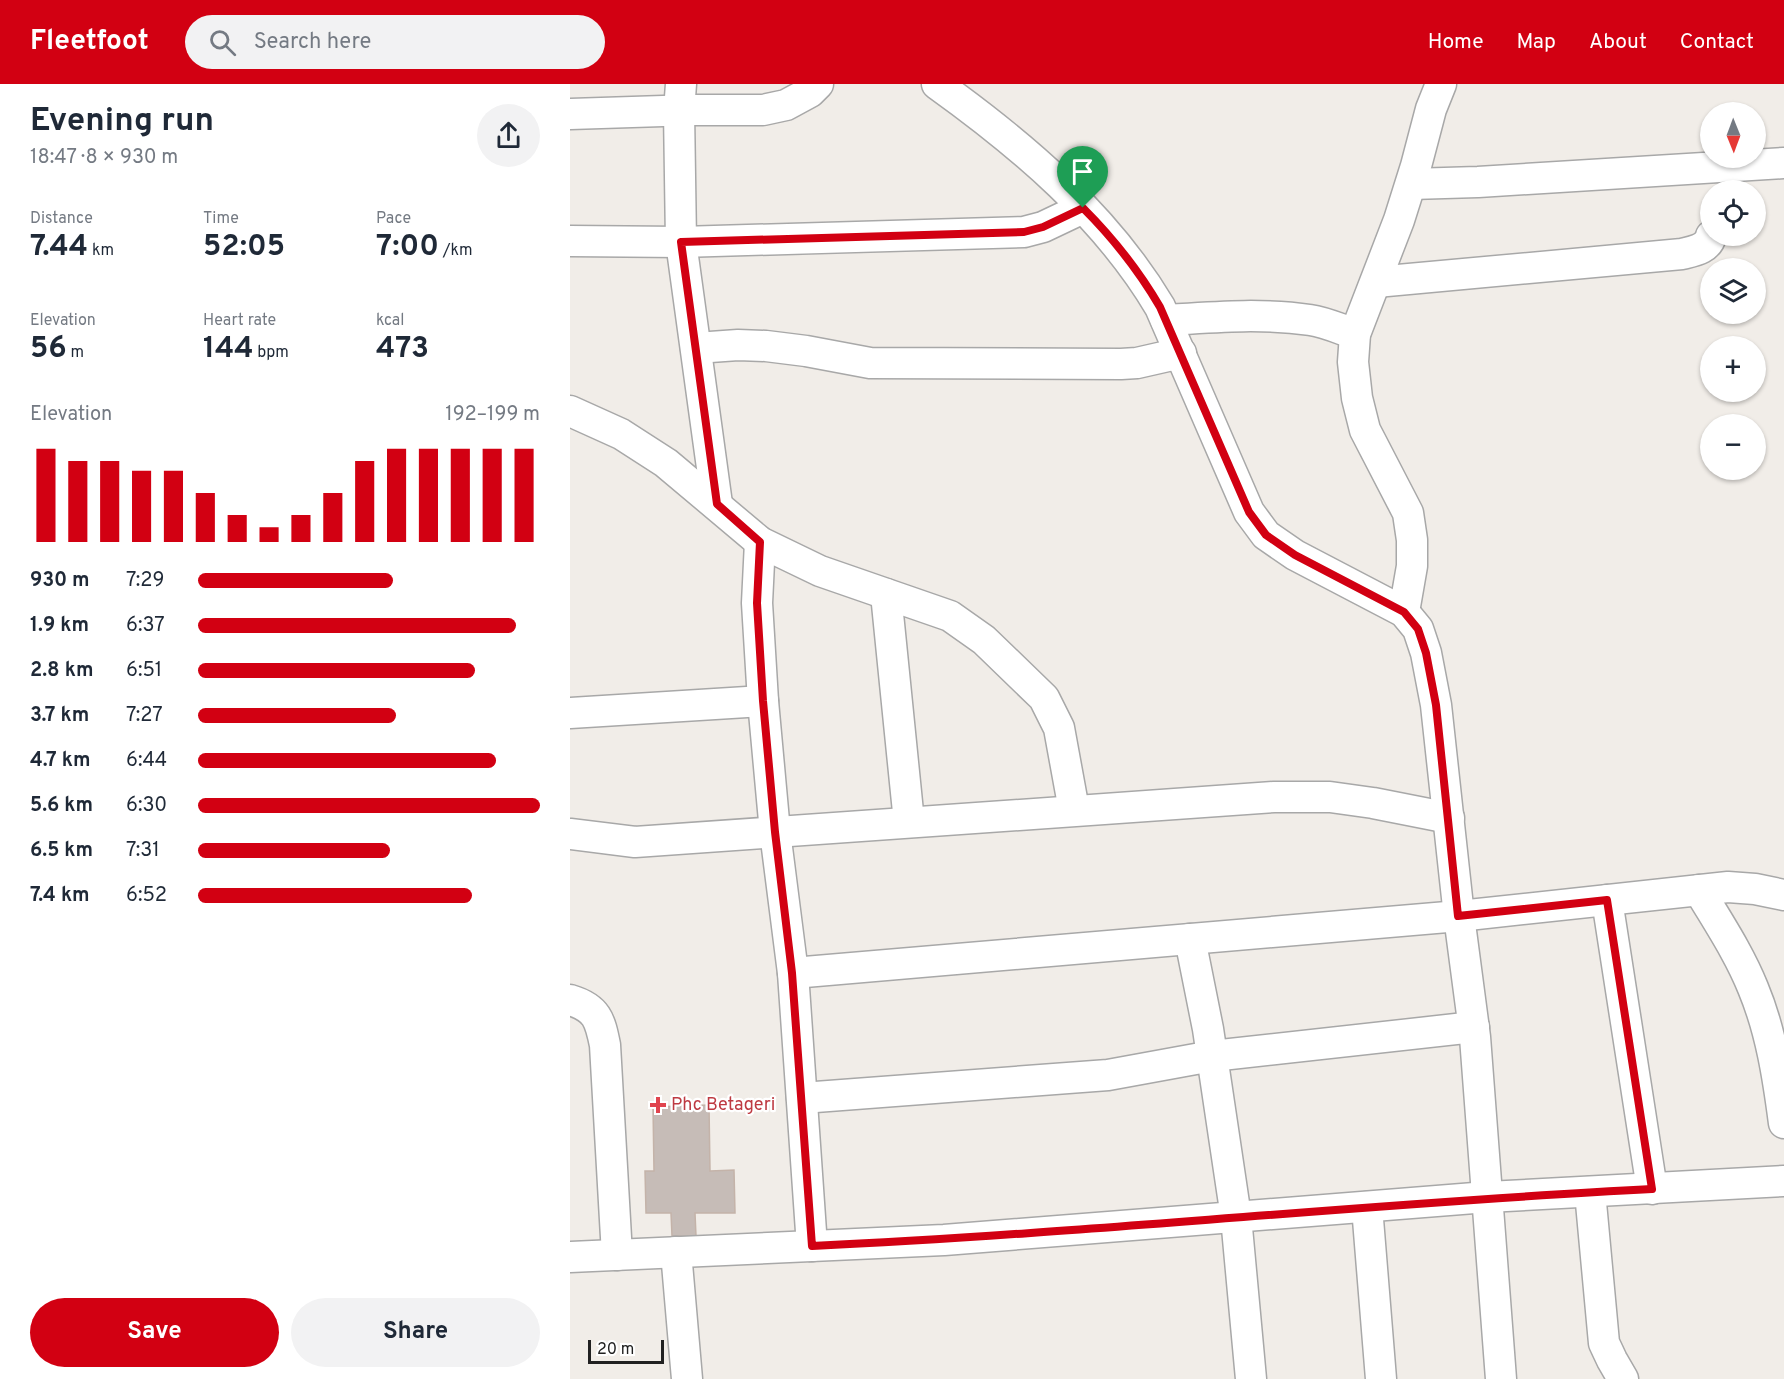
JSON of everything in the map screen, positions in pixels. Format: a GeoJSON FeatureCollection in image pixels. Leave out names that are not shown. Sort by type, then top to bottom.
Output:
{"type":"FeatureCollection","features":[{"type":"Feature","properties":{"kind":"street"},"geometry":{"type":"LineString","coordinates":[[570,114],[680,97],[763,110],[786,105],[810,92],[818,84]]}},
{"type":"Feature","properties":{"kind":"street"},"geometry":{"type":"LineString","coordinates":[[937,84],[1022,148],[1098,223],[1142,276],[1166,320],[1249,512],[1266,535],[1295,555],[1404,612],[1418,629],[1426,653],[1436,705],[1458,916],[1474,1027],[1501,1379]]}},
{"type":"Feature","properties":{"kind":"street"},"geometry":{"type":"LineString","coordinates":[[1404,612],[1412,566],[1412,540],[1408,513],[1365,430],[1357,398],[1353,362],[1355,334],[1411,183],[1431,109],[1441,84]]}},
{"type":"Feature","properties":{"kind":"street"},"geometry":{"type":"LineString","coordinates":[[680,97],[681,242],[717,504]]}},
{"type":"Feature","properties":{"kind":"street"},"geometry":{"type":"LineString","coordinates":[[1411,183],[1710,179],[1784,163]]}},
{"type":"Feature","properties":{"kind":"street"},"geometry":{"type":"LineString","coordinates":[[570,241],[681,242],[1024,232],[1043,227],[1083,208]]}},
{"type":"Feature","properties":{"kind":"street"},"geometry":{"type":"LineString","coordinates":[[1376,282],[1682,254],[1700,250],[1704,246]]}},
{"type":"Feature","properties":{"kind":"street"},"geometry":{"type":"LineString","coordinates":[[1166,320],[1239,315],[1312,320],[1355,334]]}},
{"type":"Feature","properties":{"kind":"street"},"geometry":{"type":"LineString","coordinates":[[696,348],[766,346],[870,363],[1121,364],[1137,363],[1180,353]]}},
{"type":"Feature","properties":{"kind":"street"},"geometry":{"type":"LineString","coordinates":[[570,411],[621,434],[666,463],[760,542],[820,571],[950,616],[984,640],[1044,698],[1059,728],[1074,810]]}},
{"type":"Feature","properties":{"kind":"street"},"geometry":{"type":"LineString","coordinates":[[760,542],[757,603],[763,701],[775,832],[792,973],[812,1246]]}},
{"type":"Feature","properties":{"kind":"street"},"geometry":{"type":"LineString","coordinates":[[886,594],[909,822]]}},
{"type":"Feature","properties":{"kind":"street"},"geometry":{"type":"LineString","coordinates":[[570,713],[763,701]]}},
{"type":"Feature","properties":{"kind":"street"},"geometry":{"type":"LineString","coordinates":[[570,834],[635,842],[1274,797],[1330,798],[1372,803],[1449,818]]}},
{"type":"Feature","properties":{"kind":"street"},"geometry":{"type":"LineString","coordinates":[[792,973],[1458,916],[1728,887],[1755,889],[1784,895]]}},
{"type":"Feature","properties":{"kind":"street"},"geometry":{"type":"LineString","coordinates":[[1699,890],[1729,940],[1753,987],[1768,1032],[1784,1123]]}},
{"type":"Feature","properties":{"kind":"street"},"geometry":{"type":"LineString","coordinates":[[1607,900],[1652,1189]]}},
{"type":"Feature","properties":{"kind":"street"},"geometry":{"type":"LineString","coordinates":[[1190,939],[1212,1056],[1236,1217],[1245,1379]]}},
{"type":"Feature","properties":{"kind":"street"},"geometry":{"type":"LineString","coordinates":[[570,1000],[581,1003],[596,1013],[602,1025],[617,1255]]}},
{"type":"Feature","properties":{"kind":"street"},"geometry":{"type":"LineString","coordinates":[[802,1098],[1108,1075],[1212,1056],[1474,1027]]}},
{"type":"Feature","properties":{"kind":"street"},"geometry":{"type":"LineString","coordinates":[[570,1257],[944,1240],[1487,1197],[1784,1181]]}},
{"type":"Feature","properties":{"kind":"street"},"geometry":{"type":"LineString","coordinates":[[1590,1192],[1604,1343],[1623,1379]]}},
{"type":"Feature","properties":{"kind":"street"},"geometry":{"type":"LineString","coordinates":[[1367,1207],[1381,1379]]}},
{"type":"Feature","properties":{"kind":"street"},"geometry":{"type":"LineString","coordinates":[[676,1252],[687,1379]]}},
{"type":"Feature","properties":{"kind":"building"},"geometry":{"type":"Polygon","coordinates":[[[709,1105],[710,1171],[734,1170],[735,1213],[695,1213],[696,1236],[672,1236],[671,1213],[646,1213],[645,1171],[654,1171],[653,1107],[709,1105]]]}},
{"type":"Feature","properties":{"kind":"place","name":"Phc Betageri"},"geometry":{"type":"Point","coordinates":[658,1105]}},
{"type":"Feature","properties":{"kind":"route"},"geometry":{"type":"LineString","coordinates":[[1083,208],[1142,276],[1160,307],[1249,512],[1266,535],[1295,555],[1404,612],[1418,629],[1426,653],[1436,705],[1458,916],[1607,900],[1652,1189],[1487,1197],[944,1240],[812,1246],[792,973],[775,832],[763,701],[757,603],[760,542],[717,504],[681,242],[1024,232],[1043,227],[1083,208]]}}]}
